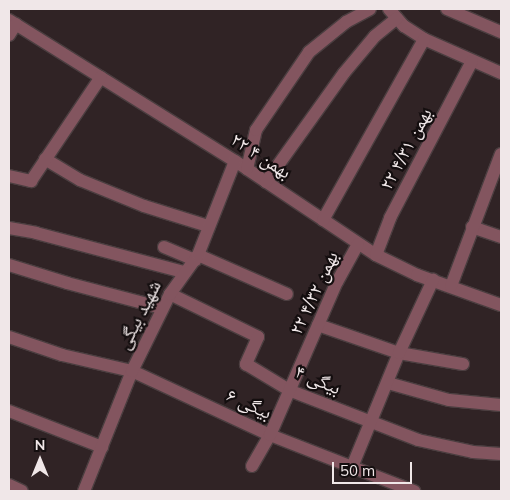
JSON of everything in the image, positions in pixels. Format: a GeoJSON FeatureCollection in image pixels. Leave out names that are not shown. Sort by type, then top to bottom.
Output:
{"type":"FeatureCollection","features":[{"type":"Feature","properties":{"kind":"street"},"geometry":{"type":"LineString","coordinates":[[247,169],[256,130],[309,52],[346,22],[370,9]]}},
{"type":"Feature","properties":{"kind":"street"},"geometry":{"type":"LineString","coordinates":[[447,9],[501,32]]}},
{"type":"Feature","properties":{"kind":"street"},"geometry":{"type":"LineString","coordinates":[[266,182],[344,73],[393,14],[404,26],[424,39],[501,73]]}},
{"type":"Feature","properties":{"kind":"street"},"geometry":{"type":"LineString","coordinates":[[9,35],[13,22]]}},
{"type":"Feature","properties":{"kind":"street","name":"۲۲ بهمن ۴"},"geometry":{"type":"LineString","coordinates":[[13,22],[235,161],[376,255],[433,280],[501,305]]}},
{"type":"Feature","properties":{"kind":"street"},"geometry":{"type":"LineString","coordinates":[[323,220],[424,39]]}},
{"type":"Feature","properties":{"kind":"street","name":"۲۲ بهمن ۴/۳۱"},"geometry":{"type":"LineString","coordinates":[[376,255],[390,218],[472,61]]}},
{"type":"Feature","properties":{"kind":"street"},"geometry":{"type":"LineString","coordinates":[[9,176],[31,181],[101,77]]}},
{"type":"Feature","properties":{"kind":"street"},"geometry":{"type":"LineString","coordinates":[[451,286],[501,154]]}},
{"type":"Feature","properties":{"kind":"street"},"geometry":{"type":"LineString","coordinates":[[45,159],[80,180],[144,206],[208,226]]}},
{"type":"Feature","properties":{"kind":"street","name":"شهید بیگی"},"geometry":{"type":"LineString","coordinates":[[84,491],[132,370],[170,294],[184,272],[197,257],[235,161]]}},
{"type":"Feature","properties":{"kind":"street"},"geometry":{"type":"LineString","coordinates":[[472,227],[501,237]]}},
{"type":"Feature","properties":{"kind":"street"},"geometry":{"type":"LineString","coordinates":[[9,228],[184,272]]}},
{"type":"Feature","properties":{"kind":"street","name":"۲۲ بهمن ۴/۳۲"},"geometry":{"type":"LineString","coordinates":[[252,466],[270,435],[337,282],[358,244]]}},
{"type":"Feature","properties":{"kind":"street"},"geometry":{"type":"LineString","coordinates":[[164,247],[197,257],[287,294]]}},
{"type":"Feature","properties":{"kind":"street"},"geometry":{"type":"LineString","coordinates":[[9,265],[162,308]]}},
{"type":"Feature","properties":{"kind":"street"},"geometry":{"type":"LineString","coordinates":[[352,468],[399,353],[433,280]]}},
{"type":"Feature","properties":{"kind":"street","name":"بیگی ۴"},"geometry":{"type":"LineString","coordinates":[[170,294],[258,337],[246,364],[290,391],[418,440],[473,452],[501,454]]}},
{"type":"Feature","properties":{"kind":"street"},"geometry":{"type":"LineString","coordinates":[[318,326],[399,353],[462,364]]}},
{"type":"Feature","properties":{"kind":"street","name":"بیگی ۶"},"geometry":{"type":"LineString","coordinates":[[9,337],[62,354],[132,370],[270,435],[414,491]]}},
{"type":"Feature","properties":{"kind":"street"},"geometry":{"type":"LineString","coordinates":[[388,383],[449,400],[501,405]]}},
{"type":"Feature","properties":{"kind":"street"},"geometry":{"type":"LineString","coordinates":[[9,411],[102,447]]}}]}
